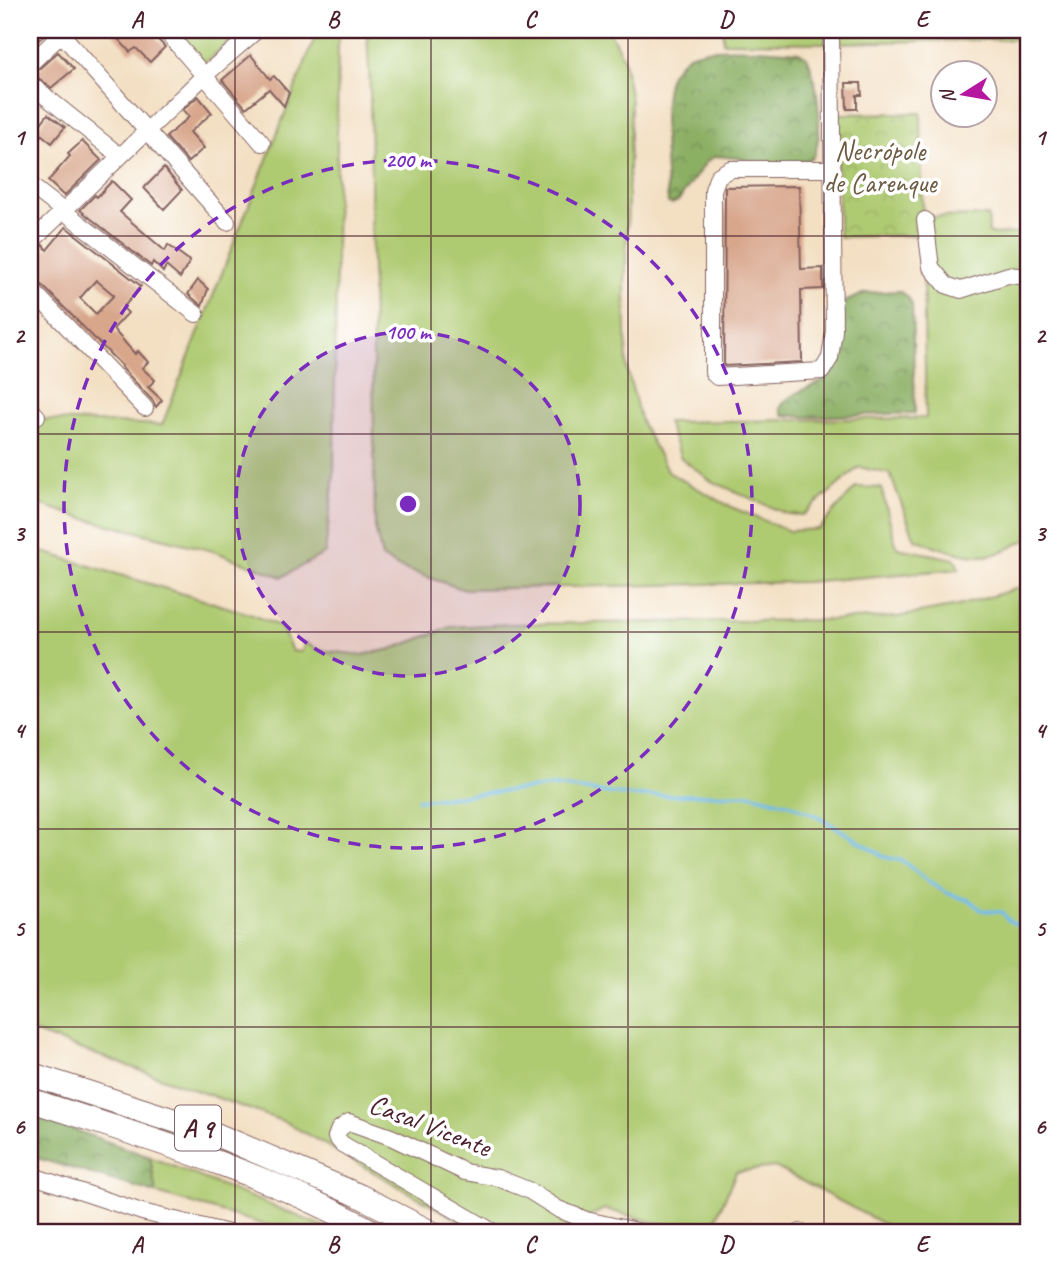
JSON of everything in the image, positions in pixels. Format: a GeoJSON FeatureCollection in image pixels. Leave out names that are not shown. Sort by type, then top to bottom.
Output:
{"type":"FeatureCollection","features":[{"type":"Feature","properties":{"kind":"highway","name":"A 9"},"geometry":{"type":"LineString","coordinates":[[30,1074],[210,1132],[360,1196],[432,1233]]}},
{"type":"Feature","properties":{"kind":"highway","name":"A 9"},"geometry":{"type":"LineString","coordinates":[[30,1100],[205,1157],[346,1217],[375,1233]]}},
{"type":"Feature","properties":{"kind":"street"},"geometry":{"type":"LineString","coordinates":[[165,30],[262,143]]}},
{"type":"Feature","properties":{"kind":"street"},"geometry":{"type":"LineString","coordinates":[[30,243],[205,75],[257,30]]}},
{"type":"Feature","properties":{"kind":"street"},"geometry":{"type":"LineString","coordinates":[[831,30],[834,331],[830,358],[822,371],[717,377],[713,373],[712,190],[718,176],[730,169],[832,169]]}},
{"type":"Feature","properties":{"kind":"street"},"geometry":{"type":"LineString","coordinates":[[30,64],[62,31],[227,222]]}},
{"type":"Feature","properties":{"kind":"street"},"geometry":{"type":"LineString","coordinates":[[30,85],[120,156]]}},
{"type":"Feature","properties":{"kind":"street"},"geometry":{"type":"LineString","coordinates":[[30,185],[196,314]]}},
{"type":"Feature","properties":{"kind":"street"},"geometry":{"type":"LineString","coordinates":[[925,220],[931,267],[946,285],[961,290],[1008,275],[1029,277]]}},
{"type":"Feature","properties":{"kind":"street"},"geometry":{"type":"LineString","coordinates":[[30,288],[145,408]]}},
{"type":"Feature","properties":{"kind":"street","name":"Casal Vicente"},"geometry":{"type":"LineString","coordinates":[[495,1233],[352,1150],[336,1137],[339,1129],[349,1122],[365,1127],[465,1172],[498,1178],[528,1190],[558,1209],[586,1220],[646,1233]]}},
{"type":"Feature","properties":{"kind":"street"},"geometry":{"type":"LineString","coordinates":[[30,1175],[142,1212],[229,1233]]}},
{"type":"Feature","properties":{"kind":"green space"},"geometry":{"type":"Polygon","coordinates":[[[177,30],[243,30],[205,63],[177,30]]]}},
{"type":"Feature","properties":{"kind":"green space"},"geometry":{"type":"Polygon","coordinates":[[[318,30],[338,32],[334,476],[325,553],[282,577],[213,551],[82,518],[30,501],[30,419],[162,425],[318,30]]]}},
{"type":"Feature","properties":{"kind":"green space"},"geometry":{"type":"Polygon","coordinates":[[[367,30],[609,30],[624,60],[631,102],[625,293],[627,369],[641,422],[668,472],[731,507],[789,531],[819,529],[856,487],[881,488],[897,548],[955,559],[959,569],[806,582],[462,589],[396,566],[382,557],[375,528],[367,30]]]}},
{"type":"Feature","properties":{"kind":"green space"},"geometry":{"type":"Polygon","coordinates":[[[723,30],[1029,30],[1029,39],[723,42],[723,30]]]}},
{"type":"Feature","properties":{"kind":"green space"},"geometry":{"type":"Polygon","coordinates":[[[759,49],[799,52],[807,57],[814,79],[819,119],[814,156],[805,161],[781,163],[716,156],[707,161],[678,201],[668,203],[664,118],[667,85],[671,74],[687,56],[697,52],[759,49]]]}},
{"type":"Feature","properties":{"kind":"green space","name":"Necrópole de Carenque"},"geometry":{"type":"Polygon","coordinates":[[[921,113],[923,235],[839,237],[837,114],[921,113]]]}},
{"type":"Feature","properties":{"kind":"green space"},"geometry":{"type":"Polygon","coordinates":[[[988,216],[989,234],[1029,233],[1029,538],[987,556],[956,552],[915,539],[890,474],[859,467],[803,515],[787,514],[711,481],[681,458],[667,422],[926,418],[922,217],[988,216]]]}},
{"type":"Feature","properties":{"kind":"green space"},"geometry":{"type":"Polygon","coordinates":[[[899,291],[908,297],[912,305],[915,413],[805,417],[783,415],[780,409],[785,402],[825,379],[836,365],[840,343],[840,304],[865,293],[899,291]]]}},
{"type":"Feature","properties":{"kind":"green space"},"geometry":{"type":"Polygon","coordinates":[[[30,548],[250,614],[281,627],[292,651],[302,652],[304,643],[319,650],[362,655],[392,649],[451,627],[897,617],[958,606],[1029,585],[1029,1233],[899,1233],[775,1167],[736,1172],[710,1233],[697,1233],[604,1209],[559,1233],[481,1233],[285,1122],[30,1031],[30,548]]]}},
{"type":"Feature","properties":{"kind":"green space"},"geometry":{"type":"Polygon","coordinates":[[[30,1114],[150,1157],[156,1193],[30,1156],[30,1114]]]}},
{"type":"Feature","properties":{"kind":"green space"},"geometry":{"type":"Polygon","coordinates":[[[150,1157],[340,1233],[293,1233],[156,1193],[150,1157]]]}},
{"type":"Feature","properties":{"kind":"building"},"geometry":{"type":"Polygon","coordinates":[[[30,30],[48,30],[48,32],[30,47],[30,30]]]}},
{"type":"Feature","properties":{"kind":"building"},"geometry":{"type":"Polygon","coordinates":[[[110,30],[149,30],[165,47],[150,62],[136,48],[130,52],[110,30]]]}},
{"type":"Feature","properties":{"kind":"building"},"geometry":{"type":"Polygon","coordinates":[[[58,52],[74,69],[51,88],[33,74],[58,52]]]}},
{"type":"Feature","properties":{"kind":"building"},"geometry":{"type":"Polygon","coordinates":[[[251,55],[270,79],[274,76],[289,93],[284,106],[269,89],[246,108],[222,80],[251,55]]]}},
{"type":"Feature","properties":{"kind":"building"},"geometry":{"type":"Polygon","coordinates":[[[846,83],[861,83],[862,95],[857,95],[857,109],[847,109],[846,83]]]}},
{"type":"Feature","properties":{"kind":"building"},"geometry":{"type":"Polygon","coordinates":[[[198,96],[212,113],[190,132],[204,148],[188,162],[166,137],[189,117],[183,110],[198,96]]]}},
{"type":"Feature","properties":{"kind":"building"},"geometry":{"type":"Polygon","coordinates":[[[48,114],[65,127],[52,143],[36,130],[48,114]]]}},
{"type":"Feature","properties":{"kind":"building"},"geometry":{"type":"Polygon","coordinates":[[[82,141],[101,160],[64,196],[48,181],[70,156],[68,154],[82,141]]]}},
{"type":"Feature","properties":{"kind":"building"},"geometry":{"type":"Polygon","coordinates":[[[164,168],[182,190],[164,209],[144,188],[164,168]]]}},
{"type":"Feature","properties":{"kind":"building"},"geometry":{"type":"Polygon","coordinates":[[[112,181],[131,200],[120,212],[165,251],[168,245],[190,261],[180,278],[166,266],[163,272],[153,262],[151,266],[80,210],[112,181]]]}},
{"type":"Feature","properties":{"kind":"building"},"geometry":{"type":"Polygon","coordinates":[[[799,186],[801,269],[823,268],[823,289],[801,290],[802,362],[724,366],[725,187],[799,186]]]}},
{"type":"Feature","properties":{"kind":"building"},"geometry":{"type":"Polygon","coordinates":[[[66,227],[141,286],[123,308],[128,313],[113,329],[135,354],[138,351],[148,362],[142,368],[155,380],[148,387],[162,400],[156,407],[122,366],[38,281],[30,277],[30,254],[43,245],[47,250],[66,227]],[[96,280],[80,298],[96,314],[114,295],[96,280]]]}},
{"type":"Feature","properties":{"kind":"building"},"geometry":{"type":"Polygon","coordinates":[[[198,280],[208,289],[202,306],[188,294],[198,280]]]}},
{"type":"Feature","properties":{"kind":"waterway"},"geometry":{"type":"LineString","coordinates":[[418,800],[555,786],[633,796],[750,794],[790,804],[819,817],[885,857],[903,861],[928,882],[949,894],[971,901],[981,910],[1002,912],[1008,920],[1029,931]]}}]}
